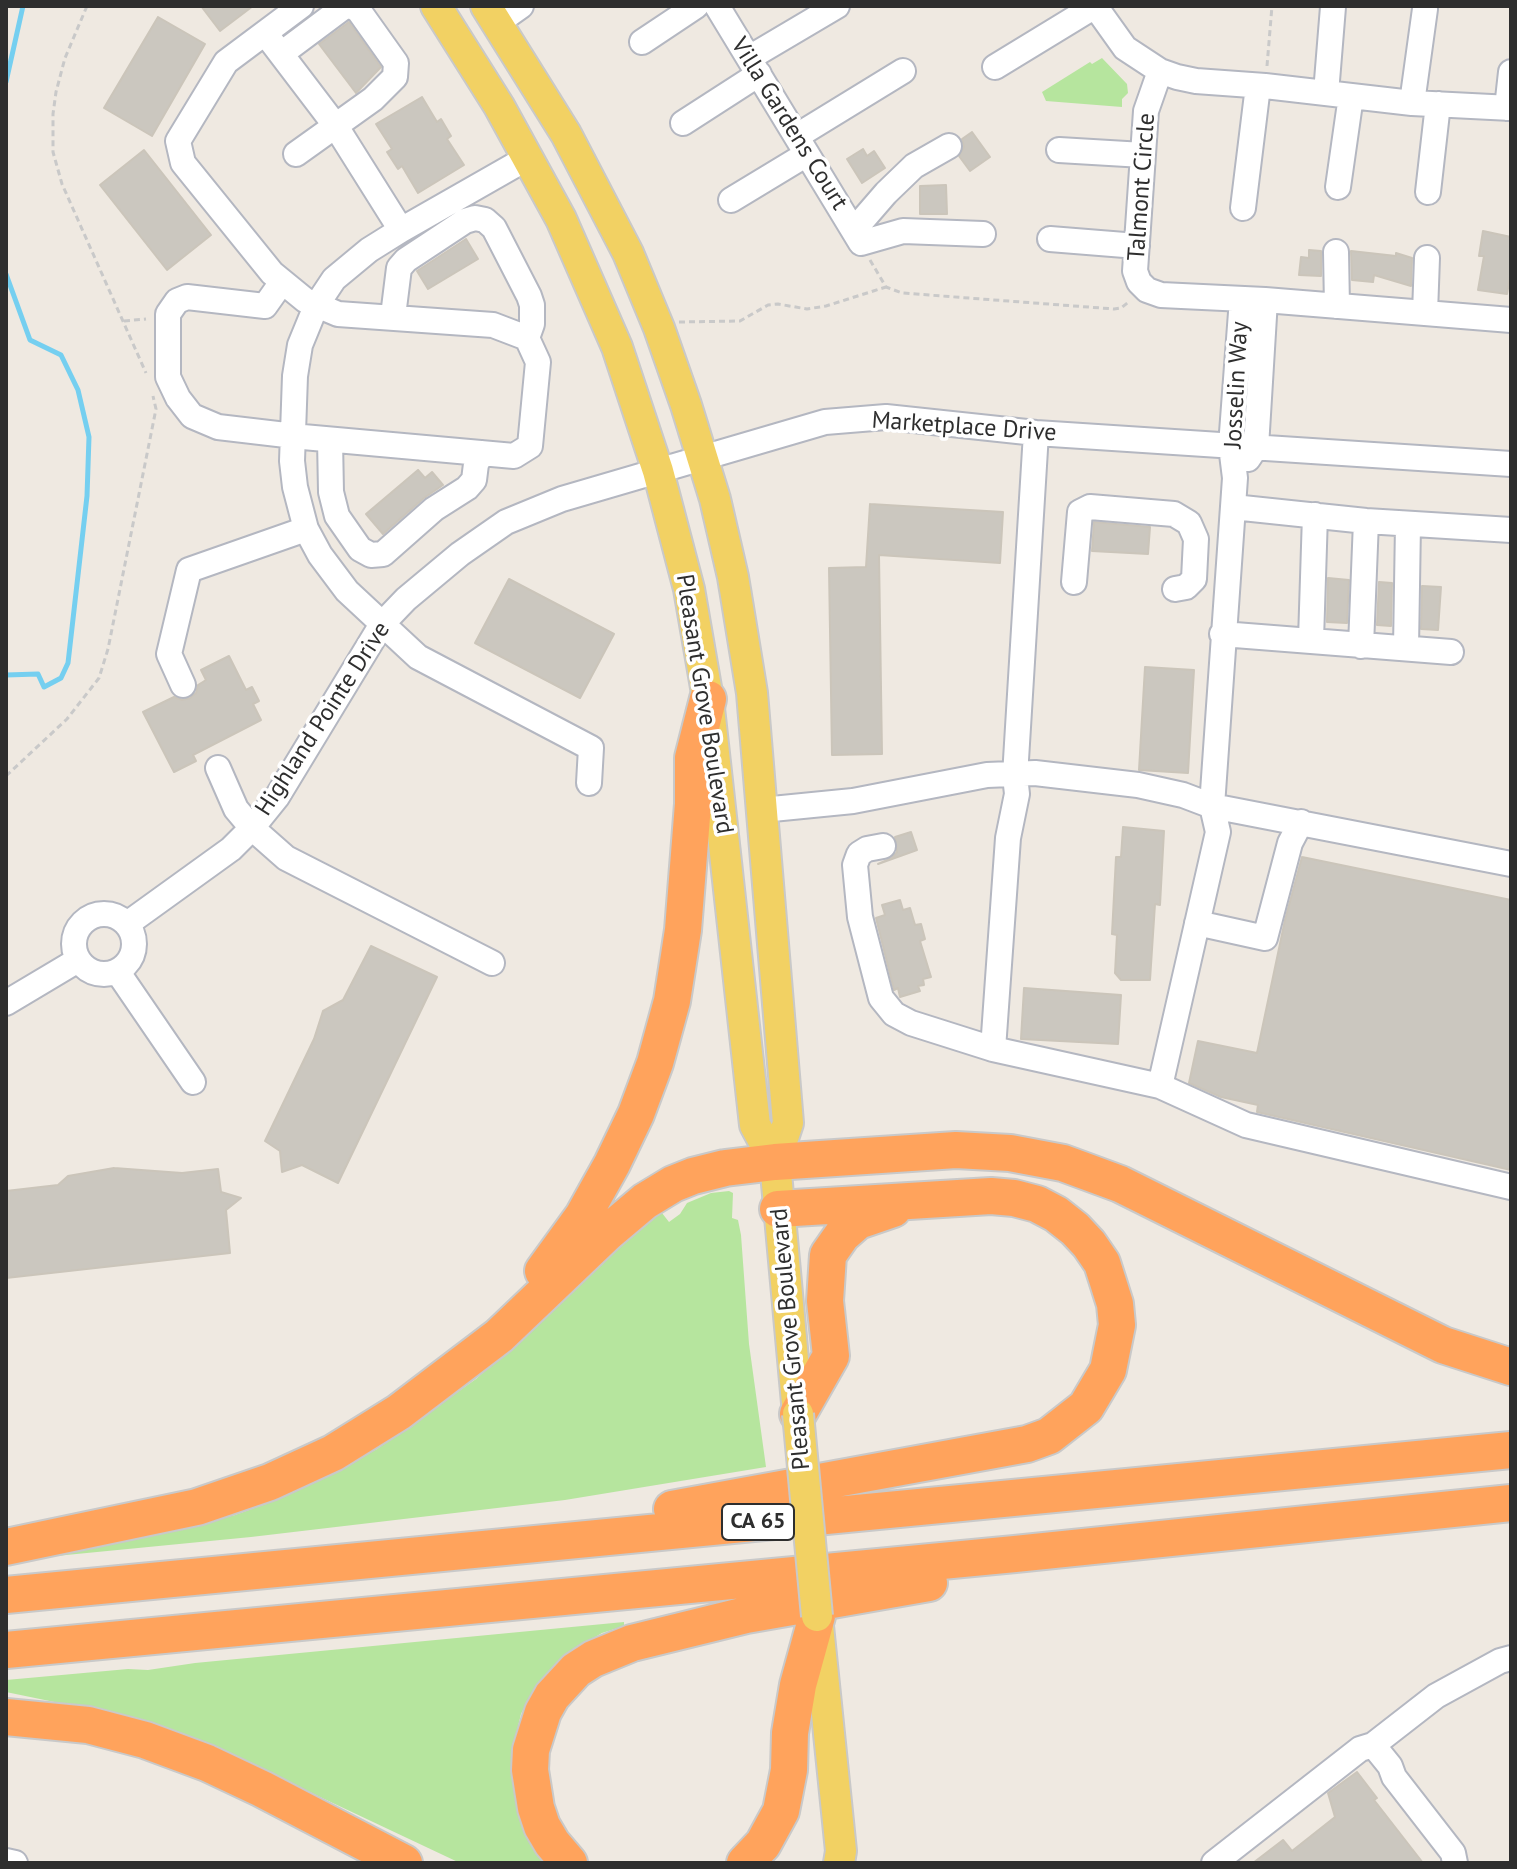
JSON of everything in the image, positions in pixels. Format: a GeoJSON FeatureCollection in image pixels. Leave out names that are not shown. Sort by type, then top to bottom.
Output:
{"type":"FeatureCollection","features":[{"type":"Feature","properties":{"kind":"highway"},"geometry":{"type":"LineString","coordinates":[[463,1363],[522,1298],[583,1216],[618,1152],[655,1063],[672,1001],[683,930],[693,804],[693,758],[708,699]]}},
{"type":"Feature","properties":{"kind":"highway"},"geometry":{"type":"LineString","coordinates":[[6,1547],[197,1507],[270,1482],[333,1453],[430,1390],[499,1336],[645,1201],[693,1176],[725,1168],[775,1162],[956,1150],[1010,1153],[1063,1163],[1120,1184],[1443,1345],[1511,1367]]}},
{"type":"Feature","properties":{"kind":"highway"},"geometry":{"type":"LineString","coordinates":[[380,1558],[630,1517],[1027,1444],[1049,1436],[1086,1407],[1108,1370],[1114,1347],[1116,1314],[1113,1294],[1102,1263],[1075,1229],[1037,1204],[991,1196],[778,1209]]}},
{"type":"Feature","properties":{"kind":"highway"},"geometry":{"type":"LineString","coordinates":[[798,1414],[831,1356],[825,1301],[828,1255],[842,1235],[858,1221],[921,1201]]}},
{"type":"Feature","properties":{"kind":"highway","name":"CA 65"},"geometry":{"type":"LineString","coordinates":[[6,1595],[1511,1450]]}},
{"type":"Feature","properties":{"kind":"highway","name":"CA 65"},"geometry":{"type":"LineString","coordinates":[[6,1650],[1015,1554],[1511,1503]]}},
{"type":"Feature","properties":{"kind":"highway"},"geometry":{"type":"LineString","coordinates":[[569,1863],[542,1826],[530,1770],[531,1750],[543,1712],[552,1696],[576,1670],[593,1659],[632,1643],[746,1615],[956,1578],[1015,1554]]}},
{"type":"Feature","properties":{"kind":"highway"},"geometry":{"type":"LineString","coordinates":[[745,1863],[763,1844],[781,1811],[789,1770],[790,1733],[810,1680],[817,1616]]}},
{"type":"Feature","properties":{"kind":"highway"},"geometry":{"type":"LineString","coordinates":[[6,1717],[88,1725],[170,1749],[262,1789],[404,1863]]}},
{"type":"Feature","properties":{"kind":"main road","name":"Pleasant Grove Boulevard"},"geometry":{"type":"LineString","coordinates":[[436,6],[529,157],[561,219],[611,334],[658,471],[689,589],[708,699],[755,1125],[775,1162]]}},
{"type":"Feature","properties":{"kind":"main road"},"geometry":{"type":"LineString","coordinates":[[460,6],[474,21],[483,24],[501,12]]}},
{"type":"Feature","properties":{"kind":"main road","name":"Pleasant Grove Boulevard"},"geometry":{"type":"LineString","coordinates":[[501,12],[601,196],[659,328],[703,458],[736,590],[752,693],[788,1123],[775,1162],[817,1616]]}},
{"type":"Feature","properties":{"kind":"main road"},"geometry":{"type":"LineString","coordinates":[[810,1680],[843,1859]]}},
{"type":"Feature","properties":{"kind":"street"},"geometry":{"type":"LineString","coordinates":[[301,6],[226,62],[178,141],[183,163],[282,282],[316,306],[338,314],[493,325],[527,338]]}},
{"type":"Feature","properties":{"kind":"street"},"geometry":{"type":"LineString","coordinates":[[281,54],[344,7],[352,6],[359,11],[396,63],[395,77],[373,99],[296,154]]}},
{"type":"Feature","properties":{"kind":"street"},"geometry":{"type":"LineString","coordinates":[[642,42],[696,6]]}},
{"type":"Feature","properties":{"kind":"street","name":"Villa Gardens Court"},"geometry":{"type":"LineString","coordinates":[[717,6],[858,236]]}},
{"type":"Feature","properties":{"kind":"street"},"geometry":{"type":"LineString","coordinates":[[683,123],[754,66],[837,6]]}},
{"type":"Feature","properties":{"kind":"street"},"geometry":{"type":"LineString","coordinates":[[995,67],[1095,6],[1125,48],[1160,71],[1196,81],[1412,103],[1509,108],[1511,72]]}},
{"type":"Feature","properties":{"kind":"street"},"geometry":{"type":"LineString","coordinates":[[1326,93],[1333,7]]}},
{"type":"Feature","properties":{"kind":"street"},"geometry":{"type":"LineString","coordinates":[[1412,103],[1425,9]]}},
{"type":"Feature","properties":{"kind":"street"},"geometry":{"type":"LineString","coordinates":[[265,33],[335,125],[401,230]]}},
{"type":"Feature","properties":{"kind":"street"},"geometry":{"type":"LineString","coordinates":[[731,200],[903,71]]}},
{"type":"Feature","properties":{"kind":"street","name":"Talmont Circle"},"geometry":{"type":"LineString","coordinates":[[1160,71],[1146,111],[1135,271],[1139,282],[1147,290],[1161,295],[1511,320]]}},
{"type":"Feature","properties":{"kind":"street"},"geometry":{"type":"LineString","coordinates":[[1243,208],[1262,86]]}},
{"type":"Feature","properties":{"kind":"street"},"geometry":{"type":"LineString","coordinates":[[1338,187],[1351,96]]}},
{"type":"Feature","properties":{"kind":"street"},"geometry":{"type":"LineString","coordinates":[[1428,192],[1438,104]]}},
{"type":"Feature","properties":{"kind":"street"},"geometry":{"type":"LineString","coordinates":[[858,236],[886,193],[914,166],[949,146]]}},
{"type":"Feature","properties":{"kind":"street"},"geometry":{"type":"LineString","coordinates":[[1059,150],[1143,155]]}},
{"type":"Feature","properties":{"kind":"street"},"geometry":{"type":"LineString","coordinates":[[529,157],[369,250],[334,279],[316,306],[300,345],[292,435],[295,487],[306,529],[334,576],[418,657],[591,748],[589,783]]}},
{"type":"Feature","properties":{"kind":"street"},"geometry":{"type":"LineString","coordinates":[[282,282],[265,306],[187,297],[177,301],[168,314],[168,377],[178,398],[192,416],[218,427],[330,440],[514,456],[530,446],[538,362],[527,338],[532,324],[532,305],[494,228],[485,220],[475,218],[465,221],[406,260],[399,268],[393,316]]}},
{"type":"Feature","properties":{"kind":"street"},"geometry":{"type":"LineString","coordinates":[[858,236],[903,231],[983,234]]}},
{"type":"Feature","properties":{"kind":"street"},"geometry":{"type":"LineString","coordinates":[[1050,239],[1137,246]]}},
{"type":"Feature","properties":{"kind":"street"},"geometry":{"type":"LineString","coordinates":[[1336,252],[1337,306]]}},
{"type":"Feature","properties":{"kind":"street"},"geometry":{"type":"LineString","coordinates":[[1425,313],[1427,258]]}},
{"type":"Feature","properties":{"kind":"street","name":"Josselin Way"},"geometry":{"type":"LineString","coordinates":[[1235,478],[1231,446],[1254,300]]}},
{"type":"Feature","properties":{"kind":"street","name":"Josselin Way"},"geometry":{"type":"LineString","coordinates":[[1235,478],[1256,447],[1254,300]]}},
{"type":"Feature","properties":{"kind":"street","name":"Marketplace Drive"},"geometry":{"type":"LineString","coordinates":[[703,458],[825,422],[886,417],[1036,433],[1256,447]]}},
{"type":"Feature","properties":{"kind":"street"},"geometry":{"type":"LineString","coordinates":[[993,1049],[1008,838],[1017,794],[1015,776],[1036,433]]}},
{"type":"Feature","properties":{"kind":"street"},"geometry":{"type":"LineString","coordinates":[[330,440],[331,492],[337,516],[360,549],[371,555],[383,554],[434,509],[467,488],[474,480],[476,464],[482,453]]}},
{"type":"Feature","properties":{"kind":"street"},"geometry":{"type":"LineString","coordinates":[[1256,447],[1511,464]]}},
{"type":"Feature","properties":{"kind":"street","name":"Highland Pointe Drive"},"geometry":{"type":"LineString","coordinates":[[127,924],[231,849],[252,828],[277,797],[382,624],[406,599],[460,554],[506,522],[562,499],[703,458]]}},
{"type":"Feature","properties":{"kind":"street"},"geometry":{"type":"LineString","coordinates":[[1160,1086],[1218,832],[1212,806],[1235,478]]}},
{"type":"Feature","properties":{"kind":"street"},"geometry":{"type":"LineString","coordinates":[[1074,582],[1080,512],[1090,507],[1174,514],[1189,523],[1196,539],[1194,579],[1186,587],[1175,589]]}},
{"type":"Feature","properties":{"kind":"street"},"geometry":{"type":"LineString","coordinates":[[1233,507],[1387,523],[1511,530]]}},
{"type":"Feature","properties":{"kind":"street"},"geometry":{"type":"LineString","coordinates":[[1316,641],[1321,516]]}},
{"type":"Feature","properties":{"kind":"street"},"geometry":{"type":"LineString","coordinates":[[1383,647],[1387,523]]}},
{"type":"Feature","properties":{"kind":"street"},"geometry":{"type":"LineString","coordinates":[[1383,647],[1387,523]]}},
{"type":"Feature","properties":{"kind":"street"},"geometry":{"type":"LineString","coordinates":[[183,685],[169,654],[189,570],[306,529]]}},
{"type":"Feature","properties":{"kind":"street"},"geometry":{"type":"LineString","coordinates":[[1222,634],[1451,652]]}},
{"type":"Feature","properties":{"kind":"street"},"geometry":{"type":"LineString","coordinates":[[218,768],[236,809],[286,858],[492,963]]}},
{"type":"Feature","properties":{"kind":"street"},"geometry":{"type":"LineString","coordinates":[[762,810],[853,801],[987,775],[1035,773],[1138,785],[1183,795],[1212,806],[1511,864]]}},
{"type":"Feature","properties":{"kind":"street"},"geometry":{"type":"LineString","coordinates":[[1197,923],[1265,938],[1290,843],[1301,822]]}},
{"type":"Feature","properties":{"kind":"street"},"geometry":{"type":"LineString","coordinates":[[883,846],[859,854],[855,865],[860,917],[881,998],[894,1014],[911,1023],[993,1049],[1160,1086],[1246,1125],[1511,1187]]}},
{"type":"Feature","properties":{"kind":"street"},"geometry":{"type":"LineString","coordinates":[[107,914],[127,924],[132,934],[133,952],[129,961],[117,971],[96,973],[78,960],[74,941],[86,920],[107,914]]}},
{"type":"Feature","properties":{"kind":"street"},"geometry":{"type":"LineString","coordinates":[[6,1003],[78,960]]}},
{"type":"Feature","properties":{"kind":"street"},"geometry":{"type":"LineString","coordinates":[[117,971],[193,1082]]}},
{"type":"Feature","properties":{"kind":"street"},"geometry":{"type":"LineString","coordinates":[[1214,1863],[1360,1749],[1373,1745],[1436,1696],[1511,1658]]}},
{"type":"Feature","properties":{"kind":"street"},"geometry":{"type":"LineString","coordinates":[[1373,1745],[1453,1853],[1455,1863]]}},
{"type":"Feature","properties":{"kind":"street"},"geometry":{"type":"LineString","coordinates":[[6,1861],[15,1863]]}},
{"type":"Feature","properties":{"kind":"path"},"geometry":{"type":"LineString","coordinates":[[87,6],[65,58],[56,92],[53,152],[62,184],[147,375]]}},
{"type":"Feature","properties":{"kind":"path"},"geometry":{"type":"LineString","coordinates":[[1262,86],[1272,6]]}},
{"type":"Feature","properties":{"kind":"path"},"geometry":{"type":"LineString","coordinates":[[858,236],[886,287],[902,293],[1114,309],[1121,308],[1147,290]]}},
{"type":"Feature","properties":{"kind":"path"},"geometry":{"type":"LineString","coordinates":[[659,328],[686,320],[740,321],[768,305],[807,309],[826,306],[886,287]]}},
{"type":"Feature","properties":{"kind":"path"},"geometry":{"type":"LineString","coordinates":[[124,321],[146,319]]}},
{"type":"Feature","properties":{"kind":"path"},"geometry":{"type":"LineString","coordinates":[[6,776],[67,719],[99,678],[108,649],[156,409],[150,385]]}},
{"type":"Feature","properties":{"kind":"green space"},"geometry":{"type":"Polygon","coordinates":[[[1102,58],[1127,84],[1128,93],[1122,99],[1122,107],[1046,101],[1042,92],[1090,62],[1092,64],[1102,58]]]}},
{"type":"Feature","properties":{"kind":"green space"},"geometry":{"type":"Polygon","coordinates":[[[711,1193],[733,1193],[732,1218],[738,1220],[741,1235],[749,1344],[766,1467],[565,1500],[251,1537],[56,1556],[235,1515],[274,1501],[343,1468],[377,1449],[476,1379],[664,1206],[662,1213],[669,1222],[680,1214],[687,1203],[711,1193]]]}},
{"type":"Feature","properties":{"kind":"green space"},"geometry":{"type":"Polygon","coordinates":[[[624,1622],[624,1626],[585,1643],[549,1673],[531,1694],[521,1714],[513,1747],[514,1794],[525,1831],[545,1863],[460,1863],[214,1747],[127,1717],[6,1692],[6,1680],[128,1669],[148,1670],[624,1622]]]}},
{"type":"Feature","properties":{"kind":"building"},"geometry":{"type":"Polygon","coordinates":[[[201,6],[253,6],[220,31],[201,6]]]}},
{"type":"Feature","properties":{"kind":"building"},"geometry":{"type":"Polygon","coordinates":[[[158,17],[205,44],[152,136],[104,108],[158,17]]]}},
{"type":"Feature","properties":{"kind":"building"},"geometry":{"type":"Polygon","coordinates":[[[349,22],[381,67],[356,93],[319,44],[349,22]]]}},
{"type":"Feature","properties":{"kind":"building"},"geometry":{"type":"Polygon","coordinates":[[[422,97],[437,122],[441,119],[451,136],[447,139],[464,165],[418,193],[402,166],[398,169],[387,152],[392,149],[376,124],[422,97]]]}},
{"type":"Feature","properties":{"kind":"building"},"geometry":{"type":"Polygon","coordinates":[[[972,132],[990,157],[970,171],[959,156],[964,147],[962,139],[972,132]]]}},
{"type":"Feature","properties":{"kind":"building"},"geometry":{"type":"Polygon","coordinates":[[[863,149],[867,156],[874,151],[885,168],[862,183],[847,159],[863,149]]]}},
{"type":"Feature","properties":{"kind":"building"},"geometry":{"type":"Polygon","coordinates":[[[144,150],[211,235],[167,270],[100,185],[144,150]]]}},
{"type":"Feature","properties":{"kind":"building"},"geometry":{"type":"Polygon","coordinates":[[[946,185],[947,214],[920,214],[920,186],[946,185]]]}},
{"type":"Feature","properties":{"kind":"building"},"geometry":{"type":"Polygon","coordinates":[[[1483,231],[1511,237],[1511,272],[1507,294],[1478,290],[1484,256],[1479,256],[1483,231]]]}},
{"type":"Feature","properties":{"kind":"building"},"geometry":{"type":"Polygon","coordinates":[[[466,239],[478,259],[428,289],[417,271],[466,239]]]}},
{"type":"Feature","properties":{"kind":"building"},"geometry":{"type":"Polygon","coordinates":[[[1309,250],[1321,251],[1321,276],[1299,275],[1301,257],[1309,258],[1309,250]]]}},
{"type":"Feature","properties":{"kind":"building"},"geometry":{"type":"Polygon","coordinates":[[[1351,251],[1396,256],[1396,253],[1412,258],[1411,286],[1374,275],[1373,282],[1352,280],[1351,251]]]}},
{"type":"Feature","properties":{"kind":"building"},"geometry":{"type":"Polygon","coordinates":[[[418,470],[425,478],[432,472],[443,485],[383,534],[366,514],[418,470]]]}},
{"type":"Feature","properties":{"kind":"building"},"geometry":{"type":"Polygon","coordinates":[[[870,504],[1003,512],[1000,563],[879,555],[882,754],[832,755],[829,568],[866,567],[870,504]]]}},
{"type":"Feature","properties":{"kind":"building"},"geometry":{"type":"Polygon","coordinates":[[[1094,522],[1150,527],[1148,554],[1092,551],[1094,522]]]}},
{"type":"Feature","properties":{"kind":"building"},"geometry":{"type":"Polygon","coordinates":[[[1328,578],[1349,580],[1347,623],[1327,622],[1328,578]]]}},
{"type":"Feature","properties":{"kind":"building"},"geometry":{"type":"Polygon","coordinates":[[[509,579],[614,634],[580,698],[475,643],[509,579]]]}},
{"type":"Feature","properties":{"kind":"building"},"geometry":{"type":"Polygon","coordinates":[[[1379,582],[1392,583],[1391,626],[1377,625],[1379,582]]]}},
{"type":"Feature","properties":{"kind":"building"},"geometry":{"type":"Polygon","coordinates":[[[1422,586],[1441,587],[1438,630],[1421,629],[1422,586]]]}},
{"type":"Feature","properties":{"kind":"building"},"geometry":{"type":"Polygon","coordinates":[[[229,656],[246,690],[252,687],[259,701],[253,704],[261,720],[193,755],[196,761],[174,772],[143,712],[174,697],[182,700],[190,698],[196,693],[198,685],[206,680],[201,670],[229,656]]]}},
{"type":"Feature","properties":{"kind":"building"},"geometry":{"type":"Polygon","coordinates":[[[1145,667],[1194,670],[1188,773],[1139,770],[1145,667]]]}},
{"type":"Feature","properties":{"kind":"building"},"geometry":{"type":"Polygon","coordinates":[[[1123,827],[1164,831],[1160,905],[1155,904],[1150,980],[1121,980],[1115,973],[1117,935],[1112,934],[1116,857],[1121,857],[1123,827]]]}},
{"type":"Feature","properties":{"kind":"building"},"geometry":{"type":"Polygon","coordinates":[[[911,832],[917,850],[878,864],[892,858],[897,852],[895,837],[911,832]]]}},
{"type":"Feature","properties":{"kind":"building"},"geometry":{"type":"Polygon","coordinates":[[[1302,857],[1511,900],[1511,1170],[1257,1112],[1258,1105],[1221,1097],[1189,1083],[1198,1041],[1257,1053],[1285,920],[1302,857]]]}},
{"type":"Feature","properties":{"kind":"building"},"geometry":{"type":"Polygon","coordinates":[[[900,900],[903,910],[910,908],[915,925],[921,924],[925,939],[920,941],[931,977],[923,979],[924,985],[918,986],[920,991],[900,997],[898,988],[894,990],[876,918],[885,915],[882,905],[900,900]]]}},
{"type":"Feature","properties":{"kind":"building"},"geometry":{"type":"Polygon","coordinates":[[[371,946],[437,977],[338,1183],[302,1165],[282,1172],[280,1151],[265,1141],[314,1039],[323,1011],[343,1000],[371,946]]]}},
{"type":"Feature","properties":{"kind":"building"},"geometry":{"type":"Polygon","coordinates":[[[1024,988],[1121,995],[1118,1044],[1021,1039],[1024,988]]]}},
{"type":"Feature","properties":{"kind":"building"},"geometry":{"type":"Polygon","coordinates":[[[114,1168],[182,1173],[218,1169],[221,1192],[241,1198],[226,1210],[230,1253],[6,1278],[6,1191],[58,1185],[68,1176],[114,1168]]]}},
{"type":"Feature","properties":{"kind":"building"},"geometry":{"type":"Polygon","coordinates":[[[1357,1772],[1377,1798],[1374,1800],[1423,1863],[1253,1863],[1283,1840],[1292,1851],[1335,1817],[1328,1793],[1357,1772]]]}},
{"type":"Feature","properties":{"kind":"waterway"},"geometry":{"type":"LineString","coordinates":[[6,82],[23,6]]}},
{"type":"Feature","properties":{"kind":"waterway"},"geometry":{"type":"LineString","coordinates":[[6,274],[30,340],[61,355],[78,390],[89,437],[87,496],[68,663],[61,678],[44,687],[38,674],[6,675]]}}]}
